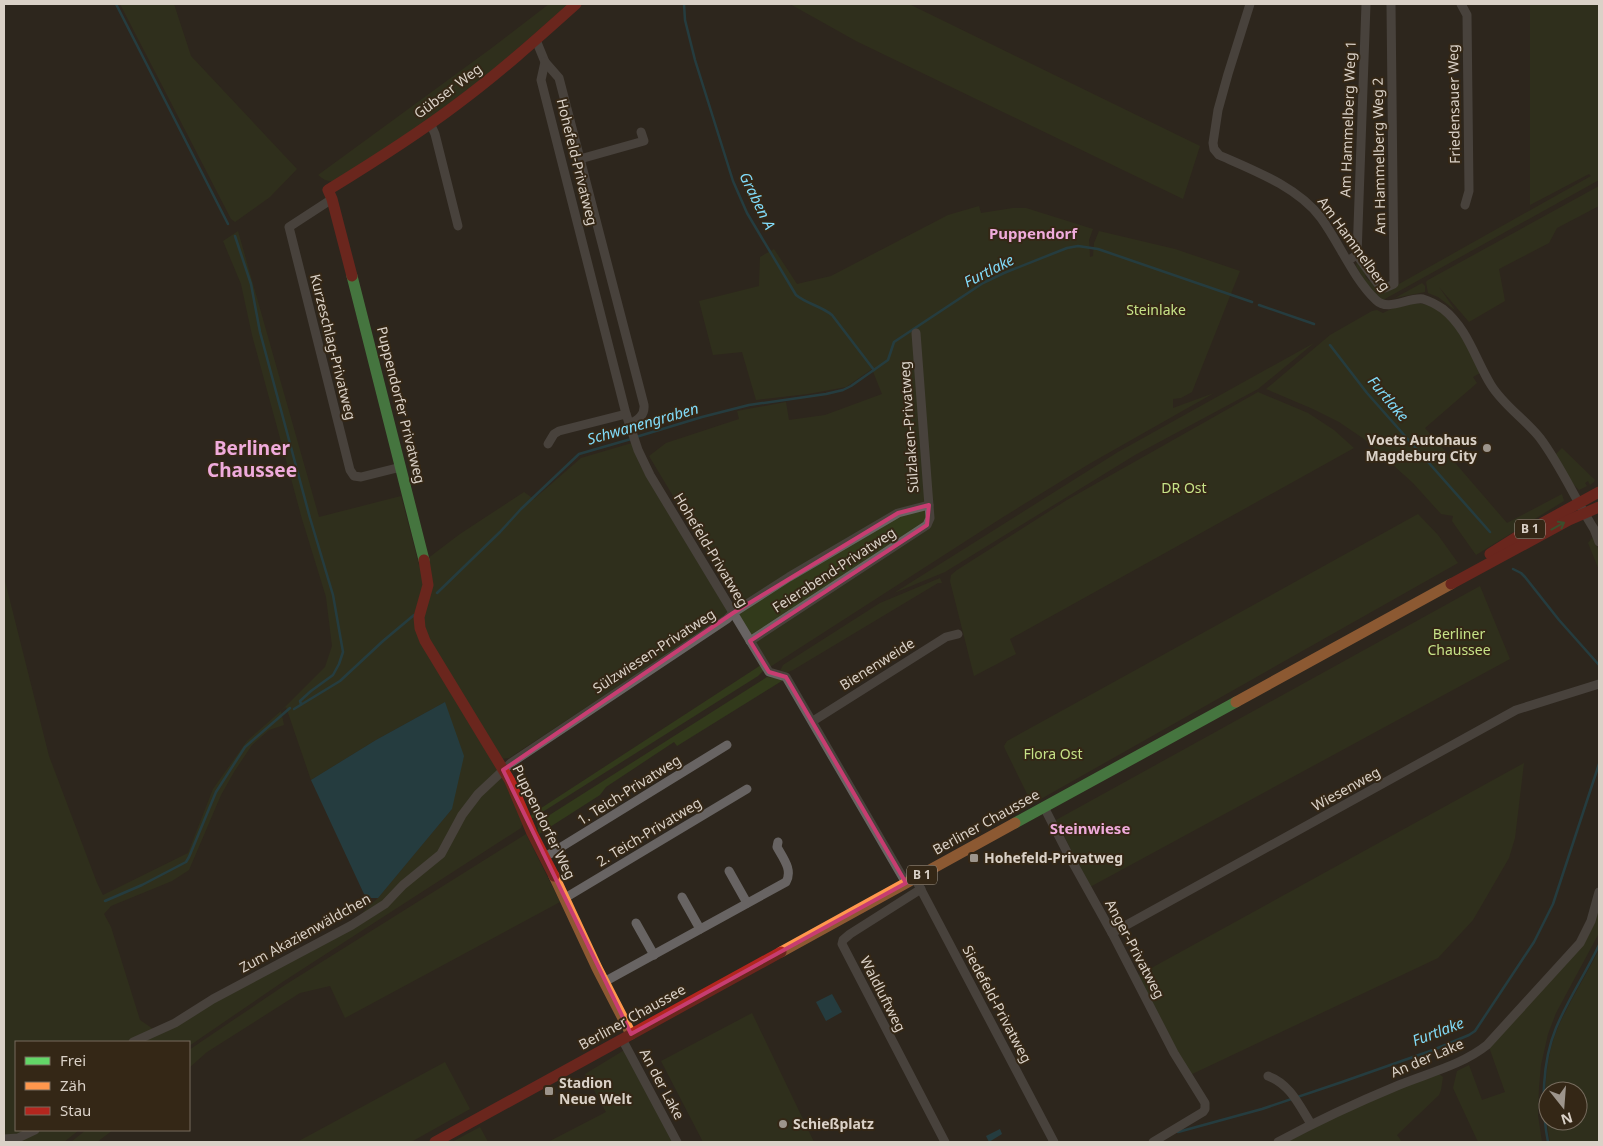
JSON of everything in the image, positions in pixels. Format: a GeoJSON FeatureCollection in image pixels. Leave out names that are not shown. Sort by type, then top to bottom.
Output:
{"type":"FeatureCollection","features":[{"type":"Feature","properties":{"kind":"main road","name":"Gübser Weg"},"geometry":{"type":"LineString","coordinates":[[330,195],[472,92],[536,40],[576,4]]}},
{"type":"Feature","properties":{"kind":"main road","name":"Puppendorfer Privatweg"},"geometry":{"type":"LineString","coordinates":[[330,195],[428,580],[428,590],[419,617],[420,628]]}},
{"type":"Feature","properties":{"kind":"main road","name":"Berliner Chaussee"},"geometry":{"type":"LineString","coordinates":[[435,1142],[626,1037],[914,883],[1044,807],[1569,520],[1599,492]]}},
{"type":"Feature","properties":{"kind":"main road","name":"Berliner Chaussee"},"geometry":{"type":"LineString","coordinates":[[1582,508],[1599,507]]}},
{"type":"Feature","properties":{"kind":"main road","name":"Puppendorfer Weg"},"geometry":{"type":"LineString","coordinates":[[420,628],[425,641],[510,781],[532,833],[604,982],[626,1037]]}},
{"type":"Feature","properties":{"kind":"street","name":"Am Hammelberg"},"geometry":{"type":"LineString","coordinates":[[1250,4],[1218,110],[1213,139],[1214,149],[1219,155],[1287,188],[1307,203],[1324,222],[1367,290],[1379,303],[1388,305],[1410,300],[1424,300],[1442,308],[1458,324],[1469,340],[1486,377],[1495,391],[1539,437],[1582,508]]}},
{"type":"Feature","properties":{"kind":"street","name":"Am Hammelberg Weg 1"},"geometry":{"type":"LineString","coordinates":[[1356,255],[1366,4]]}},
{"type":"Feature","properties":{"kind":"street","name":"Am Hammelberg Weg 2"},"geometry":{"type":"LineString","coordinates":[[1356,255],[1380,287],[1385,288],[1394,284],[1391,4]]}},
{"type":"Feature","properties":{"kind":"street","name":"Friedensauer Weg"},"geometry":{"type":"LineString","coordinates":[[1461,4],[1467,15],[1469,191],[1465,205]]}},
{"type":"Feature","properties":{"kind":"street","name":"Hohefeld-Privatweg"},"geometry":{"type":"LineString","coordinates":[[536,40],[545,62],[558,78],[644,406],[642,416],[631,427]]}},
{"type":"Feature","properties":{"kind":"street","name":"Hohefeld-Privatweg"},"geometry":{"type":"LineString","coordinates":[[545,62],[541,80],[626,414],[650,475],[769,672],[786,677],[914,883]]}},
{"type":"Feature","properties":{"kind":"street"},"geometry":{"type":"LineString","coordinates":[[430,124],[435,134],[458,226]]}},
{"type":"Feature","properties":{"kind":"street","name":"Hohefeld-Privatweg"},"geometry":{"type":"LineString","coordinates":[[580,159],[644,141],[641,132]]}},
{"type":"Feature","properties":{"kind":"street","name":"Kurzeschlag-Privatweg"},"geometry":{"type":"LineString","coordinates":[[330,195],[289,228],[350,470],[354,476],[360,477],[400,468]]}},
{"type":"Feature","properties":{"kind":"street"},"geometry":{"type":"LineString","coordinates":[[1348,261],[1356,255]]}},
{"type":"Feature","properties":{"kind":"street","name":"Sülzlaken-Privatweg"},"geometry":{"type":"LineString","coordinates":[[916,333],[930,518]]}},
{"type":"Feature","properties":{"kind":"street"},"geometry":{"type":"LineString","coordinates":[[548,444],[554,434],[559,431],[626,414]]}},
{"type":"Feature","properties":{"kind":"street","name":"Sülzwiesen-Privatweg"},"geometry":{"type":"LineString","coordinates":[[503,770],[541,742],[789,577],[898,513],[928,505]]}},
{"type":"Feature","properties":{"kind":"street"},"geometry":{"type":"LineString","coordinates":[[1582,508],[1599,542]]}},
{"type":"Feature","properties":{"kind":"street","name":"Feierabend-Privatweg"},"geometry":{"type":"LineString","coordinates":[[750,641],[927,526],[930,518]]}},
{"type":"Feature","properties":{"kind":"street","name":"Bienenweide"},"geometry":{"type":"LineString","coordinates":[[813,722],[946,637],[958,634]]}},
{"type":"Feature","properties":{"kind":"street","name":"Wiesenweg"},"geometry":{"type":"LineString","coordinates":[[1112,933],[1510,713],[1599,684]]}},
{"type":"Feature","properties":{"kind":"street","name":"1. Teich-Privatweg"},"geometry":{"type":"LineString","coordinates":[[545,858],[727,745]]}},
{"type":"Feature","properties":{"kind":"street","name":"Zum Akazienwäldchen"},"geometry":{"type":"LineString","coordinates":[[135,1041],[175,1023],[213,999],[352,926],[385,904],[403,885],[441,854],[462,815],[478,794],[503,770]]}},
{"type":"Feature","properties":{"kind":"street","name":"2. Teich-Privatweg"},"geometry":{"type":"LineString","coordinates":[[565,898],[747,789]]}},
{"type":"Feature","properties":{"kind":"street","name":"Anger-Privatweg"},"geometry":{"type":"LineString","coordinates":[[1044,807],[1174,1053],[1204,1102],[1205,1108],[1203,1112],[1153,1142]]}},
{"type":"Feature","properties":{"kind":"street"},"geometry":{"type":"LineString","coordinates":[[604,982],[786,882],[790,876],[789,870],[776,847],[778,842]]}},
{"type":"Feature","properties":{"kind":"street"},"geometry":{"type":"LineString","coordinates":[[729,871],[747,903]]}},
{"type":"Feature","properties":{"kind":"street","name":"Waldluftweg"},"geometry":{"type":"LineString","coordinates":[[914,883],[850,934],[843,940],[842,944],[945,1142]]}},
{"type":"Feature","properties":{"kind":"street","name":"Siedefeld-Privatweg"},"geometry":{"type":"LineString","coordinates":[[914,883],[1054,1142]]}},
{"type":"Feature","properties":{"kind":"street","name":"An der Lake"},"geometry":{"type":"LineString","coordinates":[[1278,1142],[1362,1100],[1448,1066],[1487,1045],[1580,942],[1591,920],[1599,892]]}},
{"type":"Feature","properties":{"kind":"street"},"geometry":{"type":"LineString","coordinates":[[682,897],[700,929]]}},
{"type":"Feature","properties":{"kind":"street"},"geometry":{"type":"LineString","coordinates":[[636,923],[654,955]]}},
{"type":"Feature","properties":{"kind":"street","name":"An der Lake"},"geometry":{"type":"LineString","coordinates":[[626,1037],[677,1142]]}},
{"type":"Feature","properties":{"kind":"street"},"geometry":{"type":"LineString","coordinates":[[1268,1076],[1283,1083],[1311,1124]]}},
{"type":"Feature","properties":{"kind":"street"},"geometry":{"type":"LineString","coordinates":[[4,1139],[18,1138],[33,1131]]}},
{"type":"Feature","properties":{"kind":"highlighted area"},"geometry":{"type":"Polygon","coordinates":[[[929,505],[927,525],[750,641],[769,672],[786,677],[906,883],[631,1034],[503,770],[733,613],[898,513],[929,505]]]}},
{"type":"Feature","properties":{"kind":"green space"},"geometry":{"type":"Polygon","coordinates":[[[120,4],[174,4],[191,56],[297,169],[270,197],[235,222],[231,219],[120,4]]]}},
{"type":"Feature","properties":{"kind":"green space"},"geometry":{"type":"Polygon","coordinates":[[[549,4],[568,4],[492,71],[431,118],[335,181],[326,180],[318,175],[489,50],[549,4]]]}},
{"type":"Feature","properties":{"kind":"green space"},"geometry":{"type":"Polygon","coordinates":[[[790,4],[909,4],[1200,146],[1183,199],[856,41],[790,4]]]}},
{"type":"Feature","properties":{"kind":"green space"},"geometry":{"type":"Polygon","coordinates":[[[1530,4],[1599,4],[1599,180],[1383,300],[1368,285],[1356,266],[1357,262],[1367,274],[1365,276],[1369,281],[1373,279],[1379,291],[1383,293],[1591,176],[1589,174],[1530,205],[1530,4]]]}},
{"type":"Feature","properties":{"kind":"green space"},"geometry":{"type":"Polygon","coordinates":[[[1599,186],[1599,206],[1557,228],[1549,243],[1499,269],[1505,301],[1469,322],[1439,287],[1455,310],[1438,297],[1428,293],[1426,282],[1428,280],[1599,186]]]}},
{"type":"Feature","properties":{"kind":"green space","name":"Steinlake"},"geometry":{"type":"Polygon","coordinates":[[[979,206],[981,213],[1026,208],[1093,229],[1089,240],[1090,257],[1093,256],[1094,243],[1099,231],[1175,249],[1240,271],[1192,392],[1181,398],[1173,399],[1173,408],[1214,393],[1089,464],[770,667],[740,616],[738,604],[649,456],[666,443],[739,419],[737,411],[786,402],[789,420],[825,415],[882,394],[872,369],[846,387],[756,400],[742,352],[713,355],[699,301],[759,286],[760,257],[774,249],[797,284],[831,276],[948,215],[979,206]]]}},
{"type":"Feature","properties":{"kind":"green space"},"geometry":{"type":"Polygon","coordinates":[[[238,231],[319,517],[401,496],[419,565],[460,534],[524,492],[534,499],[581,458],[632,443],[640,465],[728,611],[727,615],[509,758],[500,759],[506,784],[523,822],[521,828],[284,981],[190,1045],[190,1041],[15,1041],[15,1131],[78,1131],[64,1142],[4,1142],[4,577],[49,756],[103,895],[188,853],[213,789],[247,741],[281,711],[325,667],[332,646],[326,597],[302,519],[252,335],[241,284],[223,241],[238,231]],[[445,702],[376,740],[311,780],[286,707],[281,711],[284,725],[269,730],[252,745],[234,772],[221,795],[189,870],[172,881],[111,906],[104,914],[111,927],[140,1020],[156,1031],[352,925],[378,898],[452,809],[445,702]]]}},
{"type":"Feature","properties":{"kind":"green space"},"geometry":{"type":"Polygon","coordinates":[[[1422,283],[1425,286],[1425,292],[1395,298],[1422,283]]]}},
{"type":"Feature","properties":{"kind":"green space"},"geometry":{"type":"Polygon","coordinates":[[[1412,303],[1437,309],[1447,317],[1463,338],[1480,373],[1473,377],[1477,383],[1425,428],[1507,523],[1562,494],[1564,501],[1476,555],[1452,521],[1453,516],[1441,514],[1413,483],[1364,439],[1339,422],[1266,389],[1330,335],[1372,311],[1377,310],[1383,313],[1412,303]]]}},
{"type":"Feature","properties":{"kind":"green space"},"geometry":{"type":"Polygon","coordinates":[[[1314,343],[1258,389],[1135,455],[945,572],[894,593],[1118,452],[1314,343]]]}},
{"type":"Feature","properties":{"kind":"green space","name":"DR Ost"},"geometry":{"type":"Polygon","coordinates":[[[1258,392],[1308,413],[1334,430],[1354,448],[1010,639],[1016,654],[974,676],[950,581],[951,575],[1067,500],[1258,392]]]}},
{"type":"Feature","properties":{"kind":"green space"},"geometry":{"type":"Polygon","coordinates":[[[1562,448],[1595,480],[1594,482],[1590,485],[1588,481],[1585,483],[1587,486],[1579,490],[1572,483],[1555,455],[1562,448]]]}},
{"type":"Feature","properties":{"kind":"green space","name":"Flora Ost"},"geometry":{"type":"Polygon","coordinates":[[[1418,514],[1438,535],[1458,563],[1032,804],[1005,749],[1004,746],[1007,741],[1418,514]]]}},
{"type":"Feature","properties":{"kind":"green space"},"geometry":{"type":"Polygon","coordinates":[[[1593,537],[1599,551],[1599,570],[1588,543],[1593,537]]]}},
{"type":"Feature","properties":{"kind":"green space"},"geometry":{"type":"Polygon","coordinates":[[[940,578],[942,583],[938,583],[793,670],[786,673],[780,671],[783,665],[880,603],[940,578]]]}},
{"type":"Feature","properties":{"kind":"green space","name":"Berliner Chaussee"},"geometry":{"type":"Polygon","coordinates":[[[1480,586],[1510,659],[1090,887],[1056,820],[1480,586]]]}},
{"type":"Feature","properties":{"kind":"green space"},"geometry":{"type":"Polygon","coordinates":[[[761,665],[764,670],[758,676],[533,818],[530,818],[532,814],[761,665]]]}},
{"type":"Feature","properties":{"kind":"green space"},"geometry":{"type":"Polygon","coordinates":[[[767,677],[785,679],[677,746],[674,742],[606,787],[600,795],[539,834],[537,823],[767,677]]]}},
{"type":"Feature","properties":{"kind":"green space"},"geometry":{"type":"Polygon","coordinates":[[[1524,763],[1515,838],[1509,858],[1473,920],[1438,958],[1188,1076],[1135,977],[1524,763]]]}},
{"type":"Feature","properties":{"kind":"green space"},"geometry":{"type":"Polygon","coordinates":[[[526,834],[560,902],[345,1018],[330,986],[300,993],[207,1052],[190,1067],[190,1049],[285,985],[526,834]]]}},
{"type":"Feature","properties":{"kind":"green space"},"geometry":{"type":"Polygon","coordinates":[[[1599,903],[1599,933],[1556,1013],[1548,1034],[1540,1081],[1538,1081],[1538,1131],[1540,1131],[1542,1142],[1478,1142],[1453,1088],[1457,1071],[1469,1065],[1482,1100],[1505,1092],[1489,1047],[1580,947],[1599,903]]]}},
{"type":"Feature","properties":{"kind":"green space"},"geometry":{"type":"Polygon","coordinates":[[[1599,950],[1599,1142],[1550,1142],[1548,1131],[1588,1131],[1588,1081],[1546,1081],[1547,1068],[1554,1039],[1568,1006],[1599,950]]]}},
{"type":"Feature","properties":{"kind":"green space"},"geometry":{"type":"Polygon","coordinates":[[[752,1013],[814,1142],[703,1142],[661,1061],[752,1013]]]}},
{"type":"Feature","properties":{"kind":"green space"},"geometry":{"type":"Polygon","coordinates":[[[626,1049],[677,1142],[548,1142],[606,1112],[585,1074],[626,1049]]]}},
{"type":"Feature","properties":{"kind":"green space"},"geometry":{"type":"Polygon","coordinates":[[[445,1062],[470,1109],[411,1142],[297,1142],[445,1062]]]}},
{"type":"Feature","properties":{"kind":"green space"},"geometry":{"type":"Polygon","coordinates":[[[1439,1074],[1443,1077],[1439,1095],[1397,1135],[1402,1142],[1286,1142],[1366,1101],[1439,1074]]]}},
{"type":"Feature","properties":{"kind":"green space"},"geometry":{"type":"Polygon","coordinates":[[[480,1127],[488,1142],[452,1142],[480,1127]]]}},
{"type":"Feature","properties":{"kind":"green space"},"geometry":{"type":"Polygon","coordinates":[[[85,1131],[112,1131],[97,1142],[71,1142],[85,1131]]]}},
{"type":"Feature","properties":{"kind":"water"},"geometry":{"type":"Polygon","coordinates":[[[445,702],[464,756],[452,809],[378,898],[370,898],[364,894],[311,780],[376,740],[445,702]]]}},
{"type":"Feature","properties":{"kind":"water"},"geometry":{"type":"Polygon","coordinates":[[[832,994],[842,1012],[826,1021],[816,1002],[832,994]]]}},
{"type":"Feature","properties":{"kind":"water"},"geometry":{"type":"Polygon","coordinates":[[[1000,1129],[1002,1134],[989,1142],[986,1136],[1000,1129]]]}},
{"type":"Feature","properties":{"kind":"waterway"},"geometry":{"type":"LineString","coordinates":[[116,4],[228,224]]}},
{"type":"Feature","properties":{"kind":"waterway","name":"Graben A"},"geometry":{"type":"LineString","coordinates":[[684,4],[685,20],[695,60],[733,181],[747,213],[796,295],[832,315],[874,370]]}},
{"type":"Feature","properties":{"kind":"waterway"},"geometry":{"type":"LineString","coordinates":[[235,236],[251,284],[260,332],[310,518],[333,595],[343,652],[333,675],[311,691],[300,701],[301,704]]}},
{"type":"Feature","properties":{"kind":"waterway","name":"Furtlake"},"geometry":{"type":"LineString","coordinates":[[636,437],[749,405],[843,390],[888,360],[894,342],[983,283],[1067,248],[1078,246],[1098,249],[1252,302]]}},
{"type":"Feature","properties":{"kind":"waterway","name":"Furtlake"},"geometry":{"type":"LineString","coordinates":[[1259,305],[1314,324]]}},
{"type":"Feature","properties":{"kind":"waterway","name":"Furtlake"},"geometry":{"type":"LineString","coordinates":[[1330,345],[1367,393],[1490,532]]}},
{"type":"Feature","properties":{"kind":"waterway","name":"Schwanengraben"},"geometry":{"type":"LineString","coordinates":[[437,593],[579,454],[631,439]]}},
{"type":"Feature","properties":{"kind":"waterway","name":"Furtlake"},"geometry":{"type":"LineString","coordinates":[[1513,569],[1525,577],[1559,620],[1599,665]]}},
{"type":"Feature","properties":{"kind":"waterway","name":"Schwanengraben"},"geometry":{"type":"LineString","coordinates":[[294,709],[340,681],[414,615]]}},
{"type":"Feature","properties":{"kind":"waterway","name":"Schwanengraben"},"geometry":{"type":"LineString","coordinates":[[105,901],[142,885],[186,862],[216,792],[245,747],[290,708]]}},
{"type":"Feature","properties":{"kind":"waterway","name":"Furtlake"},"geometry":{"type":"LineString","coordinates":[[1178,1132],[1262,1109],[1342,1082],[1433,1050],[1475,1031],[1534,942],[1553,904],[1599,764]]}},
{"type":"Feature","properties":{"kind":"waterway"},"geometry":{"type":"LineString","coordinates":[[1548,1142],[1544,1114],[1544,1084],[1551,1041],[1566,1007],[1599,945]]}},
{"type":"Feature","properties":{"kind":"traffic: fast"},"geometry":{"type":"LineString","coordinates":[[352,276],[424,560]]}},
{"type":"Feature","properties":{"kind":"traffic: fast"},"geometry":{"type":"LineString","coordinates":[[1015,823],[1236,702]]}},
{"type":"Feature","properties":{"kind":"traffic: slow"},"geometry":{"type":"LineString","coordinates":[[1236,702],[1451,584]]}},
{"type":"Feature","properties":{"kind":"traffic: slow"},"geometry":{"type":"LineString","coordinates":[[781,952],[1015,823]]}},
{"type":"Feature","properties":{"kind":"traffic: slow"},"geometry":{"type":"LineString","coordinates":[[554,876],[597,968],[631,1034]]}},
{"type":"Feature","properties":{"kind":"traffic: jam"},"geometry":{"type":"LineString","coordinates":[[352,276],[328,190],[425,128],[456,105],[502,69],[576,4]]}},
{"type":"Feature","properties":{"kind":"traffic: jam"},"geometry":{"type":"LineString","coordinates":[[1490,554],[1599,492]]}},
{"type":"Feature","properties":{"kind":"traffic: jam"},"geometry":{"type":"LineString","coordinates":[[1451,584],[1569,520],[1599,507]]}},
{"type":"Feature","properties":{"kind":"traffic: jam"},"geometry":{"type":"LineString","coordinates":[[424,560],[428,585],[419,617],[420,628],[425,641],[510,781],[532,833],[554,876]]}},
{"type":"Feature","properties":{"kind":"traffic: jam"},"geometry":{"type":"LineString","coordinates":[[435,1142],[781,952]]}},
{"type":"Feature","properties":{"kind":"place","name":"Voets Autohaus Magdeburg City"},"geometry":{"type":"Point","coordinates":[1487,448]}},
{"type":"Feature","properties":{"kind":"place","name":"Hohefeld-Privatweg"},"geometry":{"type":"Point","coordinates":[974,858]}},
{"type":"Feature","properties":{"kind":"place","name":"Stadion Neue Welt"},"geometry":{"type":"Point","coordinates":[549,1091]}},
{"type":"Feature","properties":{"kind":"place","name":"Schießplatz"},"geometry":{"type":"Point","coordinates":[783,1124]}},
{"type":"Feature","properties":{"kind":"district","name":"Puppendorf"},"geometry":{"type":"Point","coordinates":[1033,234]}},
{"type":"Feature","properties":{"kind":"district","name":"Berliner Chaussee"},"geometry":{"type":"Point","coordinates":[252,459]}},
{"type":"Feature","properties":{"kind":"district","name":"Steinwiese"},"geometry":{"type":"Point","coordinates":[1090,829]}}]}
